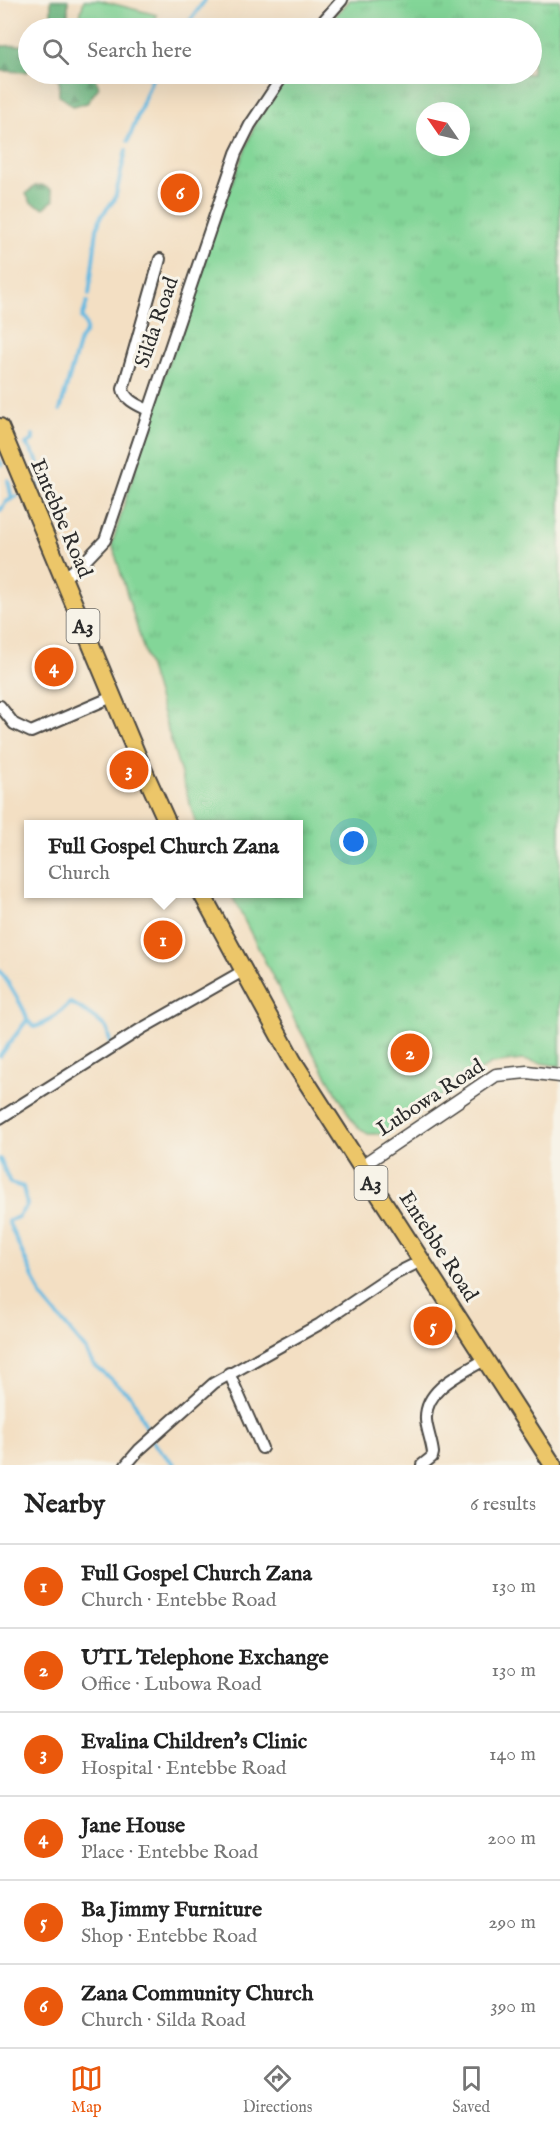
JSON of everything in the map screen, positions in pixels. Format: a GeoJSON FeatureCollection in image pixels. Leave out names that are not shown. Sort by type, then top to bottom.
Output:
{"type":"FeatureCollection","features":[{"type":"Feature","properties":{"kind":"main road","name":"Entebbe Road"},"geometry":{"type":"LineString","coordinates":[[0,427],[16,471],[166,820]]}},
{"type":"Feature","properties":{"kind":"main road","name":"Entebbe Road"},"geometry":{"type":"LineString","coordinates":[[204,898],[293,1061],[360,1167],[553,1459]]}},
{"type":"Feature","properties":{"kind":"street"},"geometry":{"type":"LineString","coordinates":[[326,18],[342,0]]}},
{"type":"Feature","properties":{"kind":"street","name":"Silda Road"},"geometry":{"type":"LineString","coordinates":[[64,579],[105,540],[236,153],[250,125],[277,84]]}},
{"type":"Feature","properties":{"kind":"street"},"geometry":{"type":"LineString","coordinates":[[148,410],[124,395],[123,389],[160,259]]}},
{"type":"Feature","properties":{"kind":"street"},"geometry":{"type":"LineString","coordinates":[[0,706],[14,724],[31,732],[112,698]]}},
{"type":"Feature","properties":{"kind":"street"},"geometry":{"type":"LineString","coordinates":[[0,1118],[141,1029],[243,971]]}},
{"type":"Feature","properties":{"kind":"street","name":"Lubowa Road"},"geometry":{"type":"LineString","coordinates":[[360,1167],[496,1075],[527,1072],[560,1076]]}},
{"type":"Feature","properties":{"kind":"street"},"geometry":{"type":"LineString","coordinates":[[126,1465],[152,1438],[207,1389],[229,1373],[320,1324],[393,1275],[422,1261]]}},
{"type":"Feature","properties":{"kind":"street"},"geometry":{"type":"LineString","coordinates":[[422,1465],[430,1460],[433,1453],[426,1422],[431,1399],[444,1385],[486,1359]]}},
{"type":"Feature","properties":{"kind":"street"},"geometry":{"type":"LineString","coordinates":[[229,1373],[262,1448]]}},
{"type":"Feature","properties":{"kind":"green space"},"geometry":{"type":"Polygon","coordinates":[[[51,0],[68,0],[68,18],[53,18],[51,0]]]}},
{"type":"Feature","properties":{"kind":"green space"},"geometry":{"type":"Polygon","coordinates":[[[84,0],[99,0],[157,15],[156,18],[80,18],[84,0]]]}},
{"type":"Feature","properties":{"kind":"green space"},"geometry":{"type":"Polygon","coordinates":[[[350,0],[560,0],[560,1066],[522,1060],[491,1064],[380,1134],[368,1134],[355,1125],[297,1025],[233,898],[303,898],[303,820],[195,820],[112,544],[176,338],[211,237],[257,119],[281,84],[542,84],[542,18],[333,18],[350,0]]]}},
{"type":"Feature","properties":{"kind":"green space"},"geometry":{"type":"Polygon","coordinates":[[[18,45],[18,72],[0,71],[0,46],[18,45]]]}},
{"type":"Feature","properties":{"kind":"green space"},"geometry":{"type":"Polygon","coordinates":[[[59,84],[98,84],[99,87],[87,103],[73,106],[59,95],[59,84]]]}},
{"type":"Feature","properties":{"kind":"green space"},"geometry":{"type":"Polygon","coordinates":[[[42,185],[51,190],[54,200],[44,208],[31,203],[26,194],[35,186],[42,185]]]}},
{"type":"Feature","properties":{"kind":"waterway"},"geometry":{"type":"LineString","coordinates":[[192,18],[205,0]]}},
{"type":"Feature","properties":{"kind":"waterway"},"geometry":{"type":"LineString","coordinates":[[128,141],[150,84]]}},
{"type":"Feature","properties":{"kind":"waterway"},"geometry":{"type":"LineString","coordinates":[[89,294],[97,229],[101,216],[115,199],[126,150]]}},
{"type":"Feature","properties":{"kind":"waterway"},"geometry":{"type":"LineString","coordinates":[[60,410],[80,340],[86,330],[82,318],[87,302]]}},
{"type":"Feature","properties":{"kind":"waterway"},"geometry":{"type":"LineString","coordinates":[[33,435],[33,440],[26,444],[41,469],[40,486]]}},
{"type":"Feature","properties":{"kind":"waterway"},"geometry":{"type":"LineString","coordinates":[[0,461],[2,465]]}},
{"type":"Feature","properties":{"kind":"waterway"},"geometry":{"type":"LineString","coordinates":[[8,480],[12,499]]}},
{"type":"Feature","properties":{"kind":"waterway"},"geometry":{"type":"LineString","coordinates":[[0,511],[6,502],[17,496]]}},
{"type":"Feature","properties":{"kind":"waterway"},"geometry":{"type":"LineString","coordinates":[[0,971],[20,1003],[27,1020],[0,1056]]}},
{"type":"Feature","properties":{"kind":"waterway"},"geometry":{"type":"LineString","coordinates":[[27,1020],[34,1027],[54,1017],[70,1003],[103,1025],[107,1029],[110,1043]]}},
{"type":"Feature","properties":{"kind":"waterway"},"geometry":{"type":"LineString","coordinates":[[0,1159],[10,1183],[23,1187],[27,1205],[18,1217],[8,1221],[42,1297],[86,1350],[94,1365],[132,1397],[154,1444],[175,1465]]}},
{"type":"Feature","properties":{"kind":"place","name":"Zana Community Church"},"geometry":{"type":"Point","coordinates":[180,193]}},
{"type":"Feature","properties":{"kind":"place","name":"Jane House"},"geometry":{"type":"Point","coordinates":[54,667]}},
{"type":"Feature","properties":{"kind":"place","name":"Evalina Children's Clinic"},"geometry":{"type":"Point","coordinates":[129,770]}},
{"type":"Feature","properties":{"kind":"place","name":"Full Gospel Church Zana"},"geometry":{"type":"Point","coordinates":[163,940]}},
{"type":"Feature","properties":{"kind":"place","name":"UTL Telephone Exchange"},"geometry":{"type":"Point","coordinates":[410,1053]}},
{"type":"Feature","properties":{"kind":"place","name":"Ba Jimmy Furniture"},"geometry":{"type":"Point","coordinates":[433,1326]}}]}
